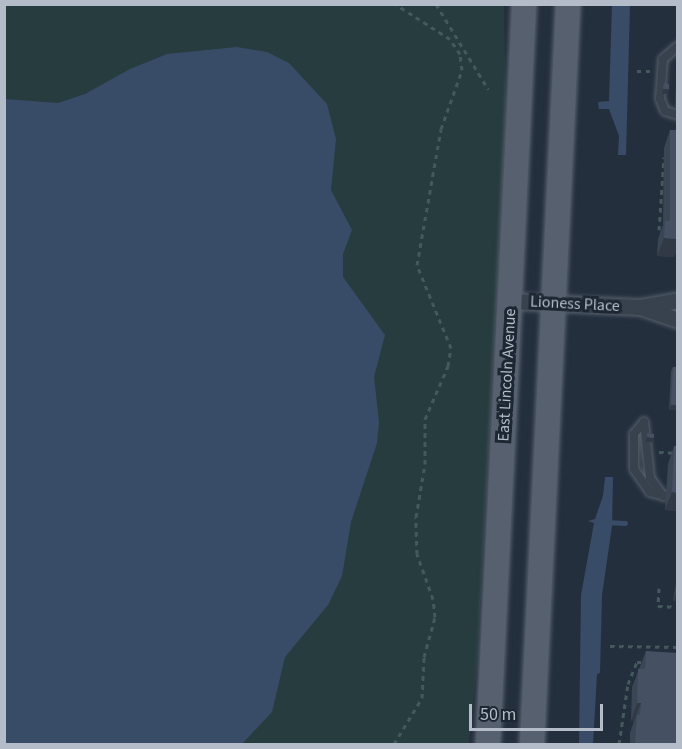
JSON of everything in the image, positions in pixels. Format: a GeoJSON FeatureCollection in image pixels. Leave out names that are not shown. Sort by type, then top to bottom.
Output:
{"type":"FeatureCollection","features":[{"type":"Feature","properties":{"kind":"main road","name":"East Lincoln Avenue"},"geometry":{"type":"LineString","coordinates":[[488,744],[525,4]]}},
{"type":"Feature","properties":{"kind":"main road"},"geometry":{"type":"LineString","coordinates":[[532,744],[568,4]]}},
{"type":"Feature","properties":{"kind":"street","name":"Lioness Place"},"geometry":{"type":"LineString","coordinates":[[510,301],[640,307],[678,300]]}},
{"type":"Feature","properties":{"kind":"street","name":"Lioness Place"},"geometry":{"type":"LineString","coordinates":[[640,307],[678,320]]}},
{"type":"Feature","properties":{"kind":"lane"},"geometry":{"type":"LineString","coordinates":[[678,46],[663,59],[660,99],[665,111],[678,115]]}},
{"type":"Feature","properties":{"kind":"lane"},"geometry":{"type":"LineString","coordinates":[[644,422],[650,478],[664,496],[645,487],[634,469],[634,434],[644,422]]}},
{"type":"Feature","properties":{"kind":"path"},"geometry":{"type":"LineString","coordinates":[[394,744],[422,698],[424,657],[435,617],[433,599],[417,554],[416,517],[425,464],[425,418],[448,366],[451,348],[417,264],[441,129],[462,75],[458,50],[446,36],[395,4]]}},
{"type":"Feature","properties":{"kind":"path"},"geometry":{"type":"LineString","coordinates":[[436,4],[465,46],[488,89]]}},
{"type":"Feature","properties":{"kind":"path"},"geometry":{"type":"LineString","coordinates":[[458,50],[465,46]]}},
{"type":"Feature","properties":{"kind":"path"},"geometry":{"type":"LineString","coordinates":[[637,71],[644,71]]}},
{"type":"Feature","properties":{"kind":"path"},"geometry":{"type":"LineString","coordinates":[[659,230],[664,151],[671,151]]}},
{"type":"Feature","properties":{"kind":"path"},"geometry":{"type":"LineString","coordinates":[[649,451],[678,453]]}},
{"type":"Feature","properties":{"kind":"path"},"geometry":{"type":"LineString","coordinates":[[672,452],[672,464]]}},
{"type":"Feature","properties":{"kind":"path"},"geometry":{"type":"LineString","coordinates":[[659,588],[658,606],[678,607]]}},
{"type":"Feature","properties":{"kind":"path"},"geometry":{"type":"LineString","coordinates":[[610,646],[678,646]]}},
{"type":"Feature","properties":{"kind":"path"},"geometry":{"type":"LineString","coordinates":[[619,744],[629,681],[637,662],[647,663]]}},
{"type":"Feature","properties":{"kind":"path"},"geometry":{"type":"LineString","coordinates":[[629,681],[639,682]]}},
{"type":"Feature","properties":{"kind":"green space"},"geometry":{"type":"Polygon","coordinates":[[[4,5],[504,5],[506,117],[477,664],[469,744],[5,744],[4,5]]]}},
{"type":"Feature","properties":{"kind":"water"},"geometry":{"type":"Polygon","coordinates":[[[612,5],[630,5],[626,155],[618,155],[619,136],[609,109],[599,109],[598,102],[609,101],[612,5]]]}},
{"type":"Feature","properties":{"kind":"water"},"geometry":{"type":"Polygon","coordinates":[[[237,47],[267,52],[289,63],[327,104],[336,139],[331,190],[352,230],[343,254],[343,277],[385,335],[374,377],[379,422],[377,443],[351,522],[342,576],[328,605],[285,657],[272,712],[242,744],[5,744],[5,99],[58,103],[85,94],[130,69],[167,54],[237,47]]]}},
{"type":"Feature","properties":{"kind":"water"},"geometry":{"type":"Polygon","coordinates":[[[605,477],[613,477],[612,526],[602,595],[600,673],[597,674],[593,744],[579,744],[581,595],[594,523],[588,521],[595,519],[603,496],[605,477]]]}},
{"type":"Feature","properties":{"kind":"building"},"geometry":{"type":"Polygon","coordinates":[[[664,83],[669,84],[669,89],[663,89],[664,83]]]}},
{"type":"Feature","properties":{"kind":"building"},"geometry":{"type":"Polygon","coordinates":[[[670,130],[678,130],[678,239],[664,238],[665,221],[670,221],[670,130]]]}},
{"type":"Feature","properties":{"kind":"building"},"geometry":{"type":"Polygon","coordinates":[[[673,367],[678,367],[678,405],[671,405],[673,367]]]}},
{"type":"Feature","properties":{"kind":"building"},"geometry":{"type":"Polygon","coordinates":[[[647,433],[654,434],[654,438],[647,437],[647,433]]]}},
{"type":"Feature","properties":{"kind":"building"},"geometry":{"type":"Polygon","coordinates":[[[674,446],[678,446],[678,493],[672,492],[674,446]]]}},
{"type":"Feature","properties":{"kind":"building"},"geometry":{"type":"Polygon","coordinates":[[[646,651],[678,653],[678,744],[635,744],[637,715],[640,715],[641,703],[637,703],[638,669],[645,669],[646,651]]]}},
{"type":"Feature","properties":{"kind":"waterway"},"geometry":{"type":"LineString","coordinates":[[606,522],[625,523]]}}]}
